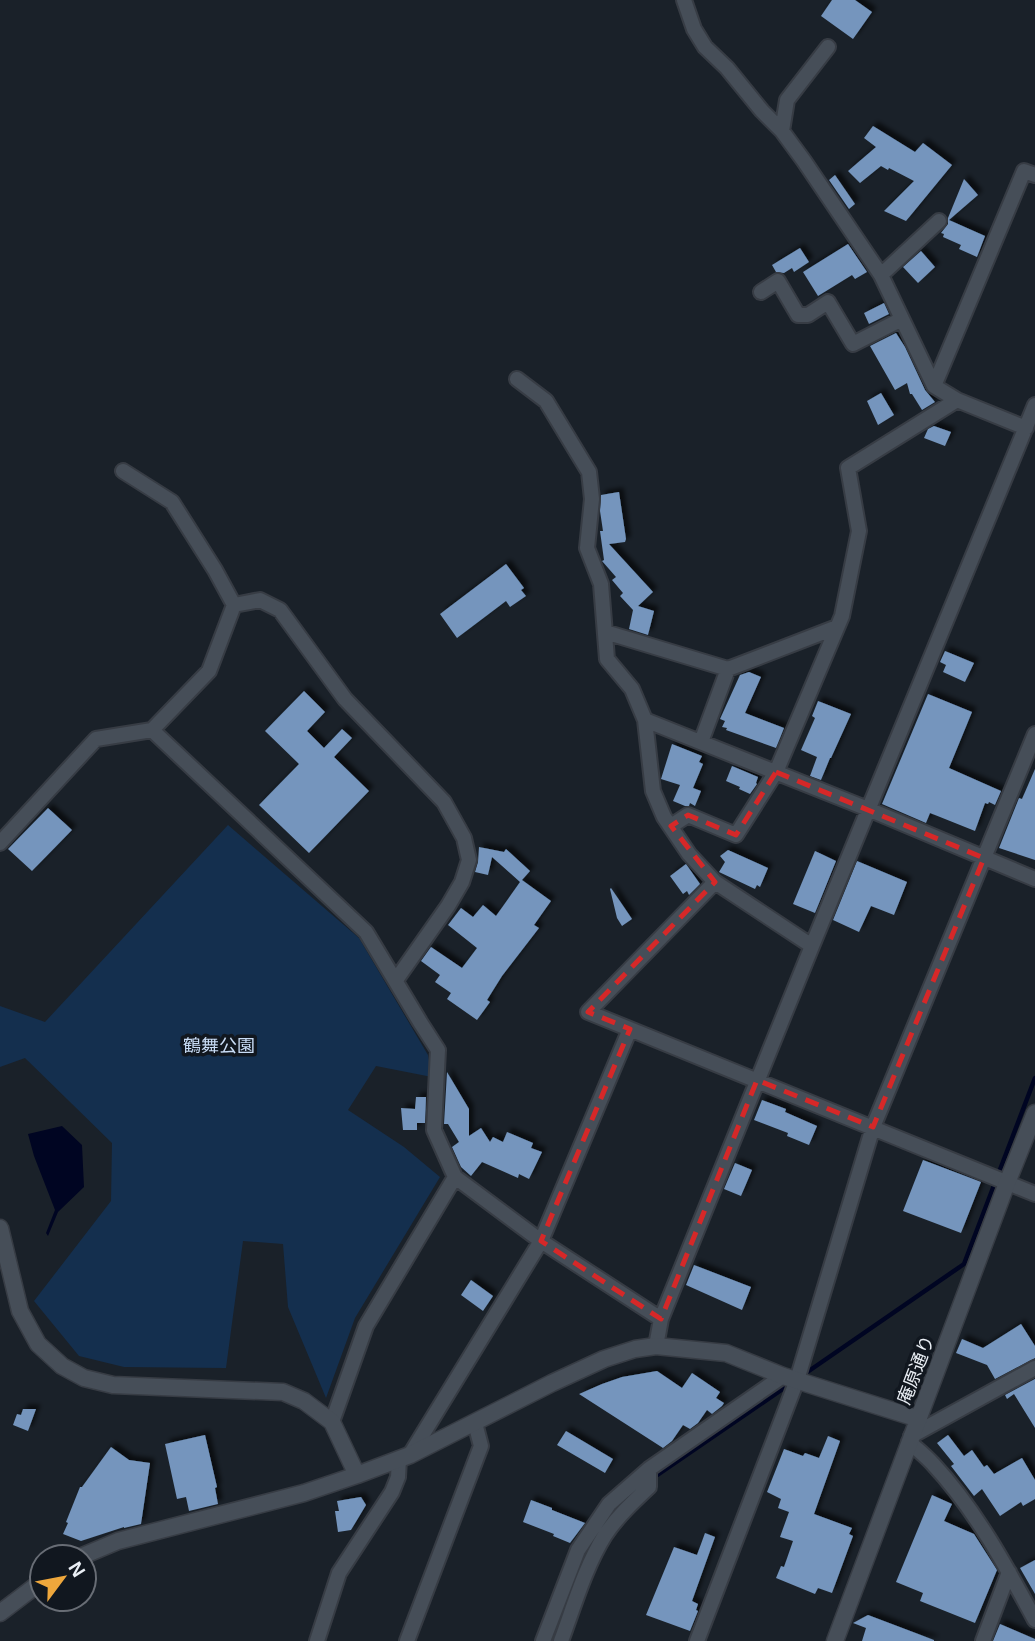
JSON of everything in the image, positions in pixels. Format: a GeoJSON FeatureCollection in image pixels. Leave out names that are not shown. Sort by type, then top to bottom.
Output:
{"type":"FeatureCollection","features":[{"type":"Feature","properties":{"kind":"street"},"geometry":{"type":"LineString","coordinates":[[684,0],[694,29],[705,47],[782,131],[881,275],[934,386],[957,400],[1026,428]]}},
{"type":"Feature","properties":{"kind":"street"},"geometry":{"type":"LineString","coordinates":[[782,131],[787,100],[828,47]]}},
{"type":"Feature","properties":{"kind":"street"},"geometry":{"type":"LineString","coordinates":[[934,386],[1024,171],[1035,175]]}},
{"type":"Feature","properties":{"kind":"street"},"geometry":{"type":"LineString","coordinates":[[881,275],[939,221]]}},
{"type":"Feature","properties":{"kind":"street"},"geometry":{"type":"LineString","coordinates":[[761,292],[778,281],[799,314],[808,315],[828,302],[853,344],[902,319]]}},
{"type":"Feature","properties":{"kind":"street"},"geometry":{"type":"LineString","coordinates":[[517,379],[546,401],[589,472],[592,499],[587,548],[601,584],[607,659],[632,689],[645,720],[653,791],[664,817],[690,854],[715,882],[812,946]]}},
{"type":"Feature","properties":{"kind":"street"},"geometry":{"type":"LineString","coordinates":[[671,826],[688,816],[736,835],[776,772],[842,616],[859,531],[848,468],[957,400]]}},
{"type":"Feature","properties":{"kind":"street"},"geometry":{"type":"LineString","coordinates":[[656,1346],[661,1319],[757,1080],[1035,405]]}},
{"type":"Feature","properties":{"kind":"street"},"geometry":{"type":"LineString","coordinates":[[0,843],[96,739],[152,730],[209,671],[234,605],[172,502],[123,471]]}},
{"type":"Feature","properties":{"kind":"street"},"geometry":{"type":"LineString","coordinates":[[234,605],[260,600],[279,610],[345,699],[444,802],[464,838],[469,860],[462,882],[396,980]]}},
{"type":"Feature","properties":{"kind":"street"},"geometry":{"type":"LineString","coordinates":[[605,632],[728,669],[837,626]]}},
{"type":"Feature","properties":{"kind":"street"},"geometry":{"type":"LineString","coordinates":[[701,743],[728,669]]}},
{"type":"Feature","properties":{"kind":"street"},"geometry":{"type":"LineString","coordinates":[[645,720],[1035,879]]}},
{"type":"Feature","properties":{"kind":"street"},"geometry":{"type":"LineString","coordinates":[[152,730],[366,932],[439,1050],[433,1130],[455,1177],[541,1241],[661,1319]]}},
{"type":"Feature","properties":{"kind":"street"},"geometry":{"type":"LineString","coordinates":[[697,1641],[790,1378],[873,1127],[1035,734]]}},
{"type":"Feature","properties":{"kind":"street"},"geometry":{"type":"LineString","coordinates":[[715,882],[588,1012],[1035,1194]]}},
{"type":"Feature","properties":{"kind":"street"},"geometry":{"type":"LineString","coordinates":[[317,1641],[339,1573],[392,1492],[405,1457],[541,1241],[630,1028]]}},
{"type":"Feature","properties":{"kind":"street","name":"庵原通り"},"geometry":{"type":"LineString","coordinates":[[835,1641],[1035,1114]]}},
{"type":"Feature","properties":{"kind":"street"},"geometry":{"type":"LineString","coordinates":[[331,1422],[366,1326],[455,1177]]}},
{"type":"Feature","properties":{"kind":"street"},"geometry":{"type":"LineString","coordinates":[[0,1228],[20,1311],[38,1343],[62,1366],[84,1378],[113,1385],[283,1392],[304,1401],[331,1422],[357,1475]]}},
{"type":"Feature","properties":{"kind":"street"},"geometry":{"type":"LineString","coordinates":[[98,1549],[118,1541],[304,1493],[357,1475],[405,1457],[604,1359],[635,1349],[656,1346],[726,1353],[790,1378],[919,1419]]}},
{"type":"Feature","properties":{"kind":"street"},"geometry":{"type":"LineString","coordinates":[[1035,1368],[910,1439],[971,1512],[1009,1572],[1035,1620]]}},
{"type":"Feature","properties":{"kind":"street"},"geometry":{"type":"LineString","coordinates":[[543,1641],[578,1550],[609,1504],[649,1469],[790,1378]]}},
{"type":"Feature","properties":{"kind":"street"},"geometry":{"type":"LineString","coordinates":[[407,1641],[481,1446],[475,1423]]}},
{"type":"Feature","properties":{"kind":"street"},"geometry":{"type":"LineString","coordinates":[[561,1641],[594,1555],[624,1510],[649,1487],[649,1469]]}},
{"type":"Feature","properties":{"kind":"street"},"geometry":{"type":"LineString","coordinates":[[983,1641],[1009,1572]]}},
{"type":"Feature","properties":{"kind":"street"},"geometry":{"type":"LineString","coordinates":[[0,1613],[28,1592]]}},
{"type":"Feature","properties":{"kind":"highlighted area"},"geometry":{"type":"Polygon","coordinates":[[[776,772],[984,858],[873,1127],[757,1080],[661,1319],[541,1241],[630,1029],[588,1012],[715,882],[671,826],[688,815],[736,835],[776,772]]]}},
{"type":"Feature","properties":{"kind":"green space","name":"鶴舞公園"},"geometry":{"type":"Polygon","coordinates":[[[228,825],[359,938],[428,1055],[432,1077],[376,1066],[348,1110],[404,1147],[440,1177],[355,1318],[326,1398],[288,1307],[283,1244],[243,1241],[226,1368],[124,1367],[79,1356],[34,1301],[111,1201],[112,1143],[25,1058],[0,1067],[0,1006],[45,1022],[228,825]]]}},
{"type":"Feature","properties":{"kind":"shaded area"},"geometry":{"type":"Polygon","coordinates":[[[62,1126],[82,1145],[84,1187],[58,1212],[48,1236],[46,1233],[55,1210],[28,1134],[62,1126]]]}},
{"type":"Feature","properties":{"kind":"building"},"geometry":{"type":"Polygon","coordinates":[[[832,0],[855,0],[872,12],[853,39],[821,16],[832,0]]]}},
{"type":"Feature","properties":{"kind":"building"},"geometry":{"type":"Polygon","coordinates":[[[873,126],[915,152],[923,143],[952,165],[906,221],[884,211],[914,181],[881,166],[860,183],[848,171],[876,147],[864,138],[873,126]]]}},
{"type":"Feature","properties":{"kind":"building"},"geometry":{"type":"Polygon","coordinates":[[[835,175],[855,204],[849,209],[829,180],[835,175]]]}},
{"type":"Feature","properties":{"kind":"building"},"geometry":{"type":"Polygon","coordinates":[[[964,179],[978,195],[949,220],[985,236],[977,257],[959,249],[961,245],[943,237],[944,234],[941,233],[948,224],[948,218],[964,179]]]}},
{"type":"Feature","properties":{"kind":"building"},"geometry":{"type":"Polygon","coordinates":[[[848,244],[867,272],[855,279],[852,275],[818,296],[803,272],[848,244]]]}},
{"type":"Feature","properties":{"kind":"building"},"geometry":{"type":"Polygon","coordinates":[[[800,248],[809,262],[794,272],[792,268],[784,273],[776,272],[772,265],[800,248]]]}},
{"type":"Feature","properties":{"kind":"building"},"geometry":{"type":"Polygon","coordinates":[[[921,251],[935,267],[918,283],[903,267],[921,251]]]}},
{"type":"Feature","properties":{"kind":"building"},"geometry":{"type":"Polygon","coordinates":[[[884,303],[889,314],[869,324],[864,313],[884,303]]]}},
{"type":"Feature","properties":{"kind":"building"},"geometry":{"type":"Polygon","coordinates":[[[896,333],[925,390],[935,402],[922,410],[910,394],[907,383],[895,390],[870,346],[896,333]]]}},
{"type":"Feature","properties":{"kind":"building"},"geometry":{"type":"Polygon","coordinates":[[[881,393],[894,415],[878,425],[867,401],[881,393]]]}},
{"type":"Feature","properties":{"kind":"building"},"geometry":{"type":"Polygon","coordinates":[[[934,426],[951,432],[945,446],[924,438],[928,429],[934,426]]]}},
{"type":"Feature","properties":{"kind":"building"},"geometry":{"type":"Polygon","coordinates":[[[619,492],[626,539],[625,542],[609,544],[653,592],[638,606],[654,611],[648,635],[629,629],[633,610],[620,596],[623,593],[612,580],[616,577],[602,561],[601,495],[619,492]]]}},
{"type":"Feature","properties":{"kind":"building"},"geometry":{"type":"Polygon","coordinates":[[[506,564],[524,588],[521,590],[526,596],[510,607],[506,601],[457,638],[440,614],[506,564]]]}},
{"type":"Feature","properties":{"kind":"building"},"geometry":{"type":"Polygon","coordinates":[[[945,651],[974,663],[965,682],[943,672],[946,665],[940,662],[945,651]]]}},
{"type":"Feature","properties":{"kind":"building"},"geometry":{"type":"Polygon","coordinates":[[[749,672],[761,677],[745,713],[784,728],[776,748],[722,727],[725,721],[720,719],[740,675],[749,672]]]}},
{"type":"Feature","properties":{"kind":"building"},"geometry":{"type":"Polygon","coordinates":[[[304,691],[325,712],[307,731],[324,748],[342,729],[352,738],[334,757],[369,791],[309,853],[259,805],[299,764],[265,731],[304,691]]]}},
{"type":"Feature","properties":{"kind":"building"},"geometry":{"type":"Polygon","coordinates":[[[928,694],[972,712],[949,768],[1001,791],[995,805],[985,803],[975,831],[930,813],[926,823],[882,804],[928,694]]]}},
{"type":"Feature","properties":{"kind":"building"},"geometry":{"type":"Polygon","coordinates":[[[818,701],[851,714],[821,780],[810,776],[817,757],[801,750],[815,718],[812,716],[818,701]]]}},
{"type":"Feature","properties":{"kind":"building"},"geometry":{"type":"Polygon","coordinates":[[[672,744],[702,756],[699,762],[703,764],[693,788],[701,791],[695,806],[690,803],[685,806],[673,801],[680,785],[661,779],[672,744]]]}},
{"type":"Feature","properties":{"kind":"building"},"geometry":{"type":"Polygon","coordinates":[[[732,766],[758,777],[750,794],[726,781],[732,766]]]}},
{"type":"Feature","properties":{"kind":"building"},"geometry":{"type":"Polygon","coordinates":[[[1035,769],[1035,860],[999,848],[1019,798],[1022,799],[1035,769]]]}},
{"type":"Feature","properties":{"kind":"building"},"geometry":{"type":"Polygon","coordinates":[[[48,808],[72,830],[32,871],[8,849],[48,808]]]}},
{"type":"Feature","properties":{"kind":"building"},"geometry":{"type":"Polygon","coordinates":[[[479,847],[504,852],[506,849],[530,871],[522,880],[551,901],[534,925],[539,928],[502,976],[487,1000],[490,1002],[477,1020],[447,999],[451,993],[435,982],[440,975],[421,961],[431,947],[462,968],[477,948],[448,925],[461,908],[473,917],[483,905],[496,916],[520,882],[492,857],[488,875],[475,872],[479,847]]]}},
{"type":"Feature","properties":{"kind":"building"},"geometry":{"type":"Polygon","coordinates":[[[728,850],[768,868],[760,887],[757,885],[755,889],[719,872],[725,862],[720,856],[728,850]]]}},
{"type":"Feature","properties":{"kind":"building"},"geometry":{"type":"Polygon","coordinates":[[[815,851],[836,861],[815,913],[793,904],[815,851]]]}},
{"type":"Feature","properties":{"kind":"building"},"geometry":{"type":"Polygon","coordinates":[[[857,861],[907,882],[894,915],[871,906],[859,932],[833,920],[857,861]]]}},
{"type":"Feature","properties":{"kind":"building"},"geometry":{"type":"Polygon","coordinates":[[[686,864],[700,884],[689,895],[687,891],[683,894],[670,876],[686,864]]]}},
{"type":"Feature","properties":{"kind":"building"},"geometry":{"type":"Polygon","coordinates":[[[611,888],[632,919],[622,926],[617,918],[611,888]]]}},
{"type":"Feature","properties":{"kind":"building"},"geometry":{"type":"Polygon","coordinates":[[[447,1072],[469,1109],[469,1136],[481,1128],[490,1142],[493,1137],[503,1142],[507,1132],[533,1143],[531,1148],[542,1152],[529,1179],[519,1174],[518,1178],[482,1162],[471,1176],[461,1167],[452,1147],[459,1142],[448,1124],[444,1124],[447,1072]]]}},
{"type":"Feature","properties":{"kind":"building"},"geometry":{"type":"Polygon","coordinates":[[[416,1097],[426,1097],[425,1123],[417,1123],[417,1130],[403,1130],[401,1108],[415,1109],[416,1097]]]}},
{"type":"Feature","properties":{"kind":"building"},"geometry":{"type":"Polygon","coordinates":[[[762,1100],[786,1109],[785,1112],[817,1126],[809,1145],[787,1136],[788,1133],[754,1120],[762,1100]]]}},
{"type":"Feature","properties":{"kind":"building"},"geometry":{"type":"Polygon","coordinates":[[[923,1160],[981,1182],[961,1233],[903,1211],[923,1160]]]}},
{"type":"Feature","properties":{"kind":"building"},"geometry":{"type":"Polygon","coordinates":[[[735,1163],[752,1170],[741,1196],[724,1189],[735,1163]]]}},
{"type":"Feature","properties":{"kind":"building"},"geometry":{"type":"Polygon","coordinates":[[[694,1265],[751,1287],[742,1310],[686,1285],[694,1265]]]}},
{"type":"Feature","properties":{"kind":"building"},"geometry":{"type":"Polygon","coordinates":[[[471,1280],[493,1296],[483,1311],[461,1295],[471,1280]]]}},
{"type":"Feature","properties":{"kind":"building"},"geometry":{"type":"Polygon","coordinates":[[[1021,1324],[1035,1346],[1035,1358],[995,1379],[987,1365],[956,1353],[962,1339],[983,1348],[1021,1324]]]}},
{"type":"Feature","properties":{"kind":"building"},"geometry":{"type":"Polygon","coordinates":[[[657,1371],[682,1388],[692,1373],[720,1392],[716,1398],[724,1403],[712,1414],[707,1410],[690,1429],[683,1425],[672,1441],[663,1448],[579,1394],[622,1377],[657,1371]]]}},
{"type":"Feature","properties":{"kind":"building"},"geometry":{"type":"Polygon","coordinates":[[[1035,1379],[1035,1428],[1014,1394],[1007,1399],[1005,1395],[1035,1379]]]}},
{"type":"Feature","properties":{"kind":"building"},"geometry":{"type":"Polygon","coordinates":[[[23,1409],[36,1409],[28,1431],[13,1425],[17,1414],[21,1415],[23,1409]]]}},
{"type":"Feature","properties":{"kind":"building"},"geometry":{"type":"Polygon","coordinates":[[[566,1431],[613,1459],[605,1473],[557,1445],[566,1431]]]}},
{"type":"Feature","properties":{"kind":"building"},"geometry":{"type":"Polygon","coordinates":[[[205,1435],[217,1487],[218,1504],[189,1511],[186,1497],[177,1499],[165,1444],[205,1435]]]}},
{"type":"Feature","properties":{"kind":"building"},"geometry":{"type":"Polygon","coordinates":[[[948,1435],[964,1456],[972,1450],[984,1467],[987,1465],[994,1474],[1022,1458],[1035,1480],[1035,1499],[1023,1506],[1021,1502],[1000,1516],[982,1489],[974,1496],[951,1466],[954,1464],[937,1443],[948,1435]]]}},
{"type":"Feature","properties":{"kind":"building"},"geometry":{"type":"Polygon","coordinates":[[[828,1436],[840,1441],[814,1514],[852,1528],[849,1534],[853,1536],[832,1593],[818,1588],[815,1594],[776,1578],[781,1566],[784,1567],[793,1541],[780,1537],[789,1512],[778,1508],[781,1499],[767,1492],[784,1449],[819,1458],[828,1436]]]}},
{"type":"Feature","properties":{"kind":"building"},"geometry":{"type":"Polygon","coordinates":[[[111,1447],[129,1460],[150,1463],[141,1524],[81,1541],[63,1534],[80,1487],[111,1447]]]}},
{"type":"Feature","properties":{"kind":"building"},"geometry":{"type":"Polygon","coordinates":[[[932,1495],[952,1504],[944,1521],[974,1534],[997,1570],[975,1623],[920,1601],[923,1593],[896,1582],[932,1495]]]}},
{"type":"Feature","properties":{"kind":"building"},"geometry":{"type":"Polygon","coordinates":[[[361,1497],[366,1505],[351,1530],[338,1532],[335,1511],[339,1511],[337,1501],[361,1497]]]}},
{"type":"Feature","properties":{"kind":"building"},"geometry":{"type":"Polygon","coordinates":[[[531,1500],[585,1523],[570,1543],[553,1536],[554,1534],[523,1522],[531,1500]]]}},
{"type":"Feature","properties":{"kind":"building"},"geometry":{"type":"Polygon","coordinates":[[[705,1533],[715,1537],[692,1601],[698,1604],[698,1611],[690,1631],[646,1615],[674,1547],[697,1555],[705,1533]]]}},
{"type":"Feature","properties":{"kind":"building"},"geometry":{"type":"Polygon","coordinates":[[[1035,1560],[1035,1594],[1020,1568],[1035,1560]]]}},
{"type":"Feature","properties":{"kind":"building"},"geometry":{"type":"Polygon","coordinates":[[[868,1615],[934,1641],[862,1641],[866,1628],[853,1623],[868,1615]]]}},
{"type":"Feature","properties":{"kind":"building"},"geometry":{"type":"Polygon","coordinates":[[[1000,1624],[1035,1639],[1035,1641],[993,1641],[1000,1624]]]}},
{"type":"Feature","properties":{"kind":"waterway"},"geometry":{"type":"LineString","coordinates":[[803,1375],[964,1264],[1035,1078]]}},
{"type":"Feature","properties":{"kind":"waterway"},"geometry":{"type":"LineString","coordinates":[[653,1478],[790,1384]]}}]}
